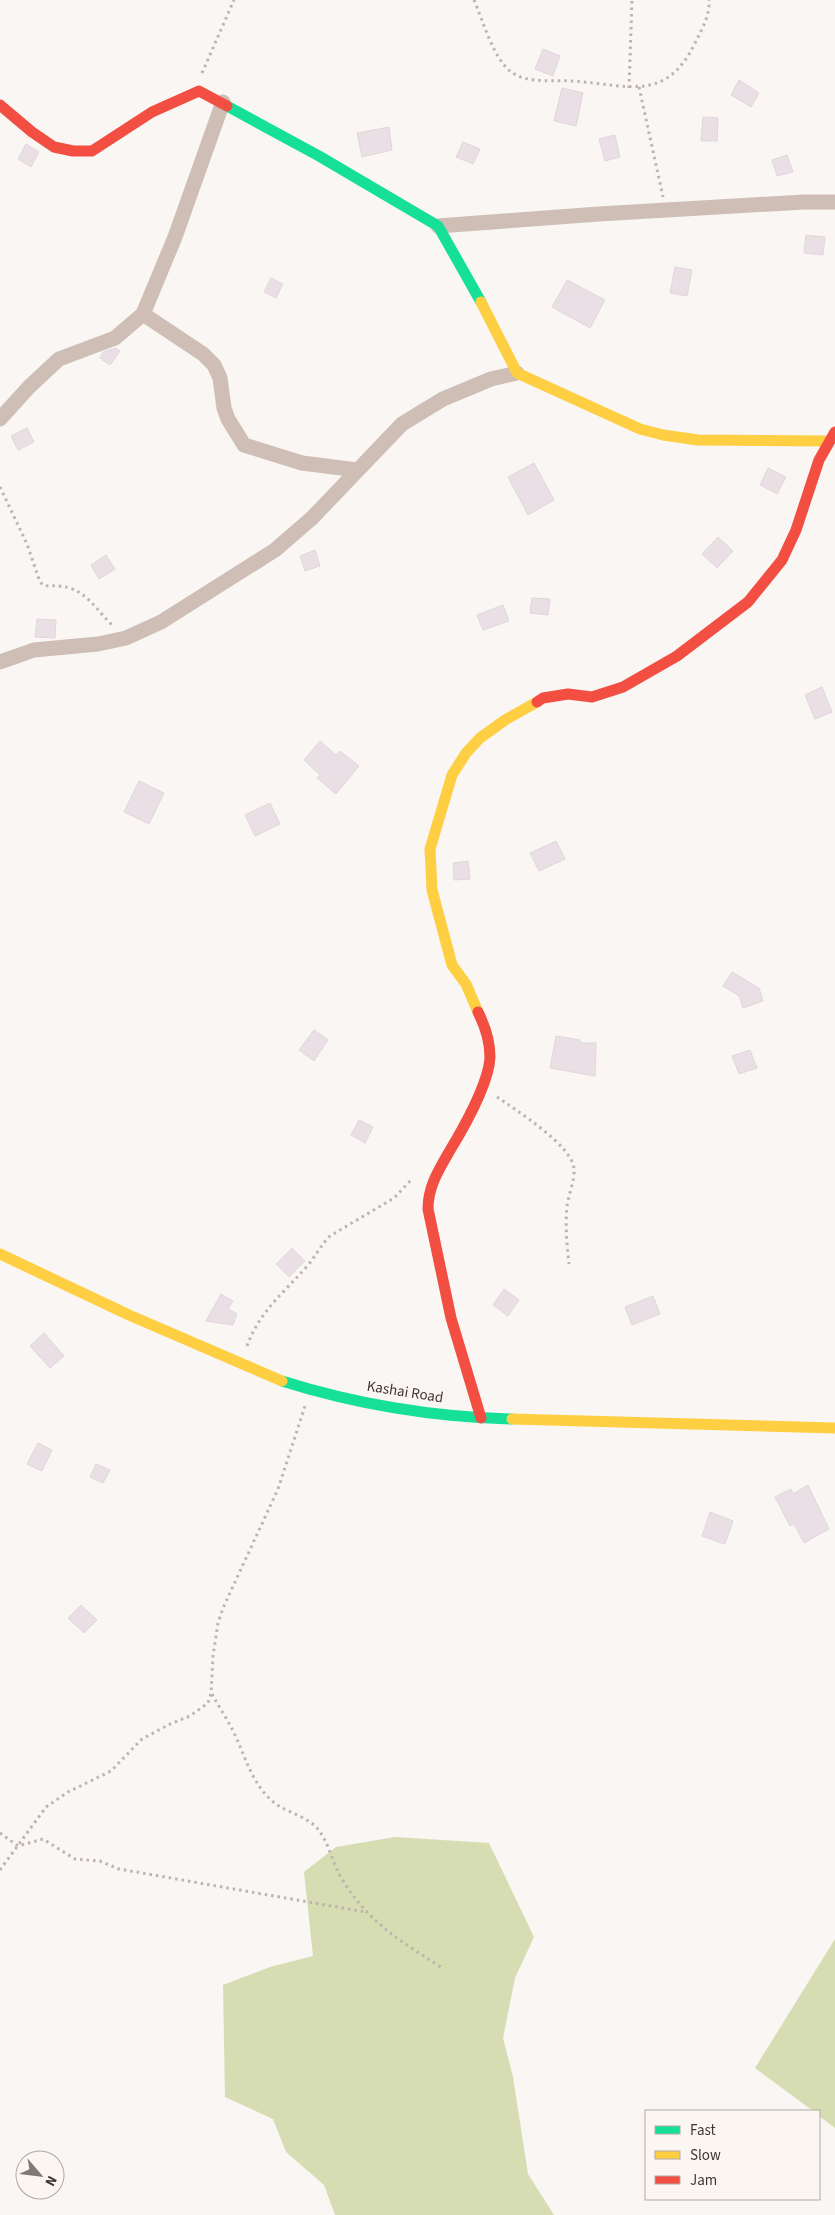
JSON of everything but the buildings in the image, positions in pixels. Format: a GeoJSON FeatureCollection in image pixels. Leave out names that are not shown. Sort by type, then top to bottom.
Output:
{"type":"FeatureCollection","features":[{"type":"Feature","properties":{"kind":"street"},"geometry":{"type":"LineString","coordinates":[[0,105],[32,132],[54,147],[72,151],[92,151],[152,112],[199,90],[223,102],[438,226],[472,284],[517,373]]}},
{"type":"Feature","properties":{"kind":"street"},"geometry":{"type":"LineString","coordinates":[[0,419],[28,387],[59,359],[115,338],[143,314],[176,237],[223,102]]}},
{"type":"Feature","properties":{"kind":"street"},"geometry":{"type":"LineString","coordinates":[[438,226],[666,210],[835,202]]}},
{"type":"Feature","properties":{"kind":"street"},"geometry":{"type":"LineString","coordinates":[[143,314],[203,354],[214,365],[220,378],[224,408],[228,419],[244,445],[302,463],[357,470]]}},
{"type":"Feature","properties":{"kind":"street"},"geometry":{"type":"LineString","coordinates":[[0,662],[34,650],[98,644],[126,638],[161,622],[275,550],[312,518],[402,424],[443,400],[491,379],[517,373],[640,429],[663,435],[698,440],[832,437]]}},
{"type":"Feature","properties":{"kind":"street"},"geometry":{"type":"LineString","coordinates":[[481,1418],[451,1318],[428,1209],[428,1196],[433,1180],[458,1137],[482,1087],[490,1057],[487,1032],[466,984],[452,965],[432,890],[430,849],[452,775],[466,753],[480,738],[512,716],[543,698],[568,694],[592,697],[623,687],[677,656],[748,602],[782,560],[796,530],[819,460],[832,437]]}},
{"type":"Feature","properties":{"kind":"street","name":"Kashai Road"},"geometry":{"type":"LineString","coordinates":[[0,1254],[267,1376],[311,1390],[374,1404],[481,1418],[835,1428]]}},
{"type":"Feature","properties":{"kind":"path"},"geometry":{"type":"LineString","coordinates":[[199,90],[206,61],[234,0]]}},
{"type":"Feature","properties":{"kind":"path"},"geometry":{"type":"LineString","coordinates":[[474,0],[501,61],[511,72],[530,79],[576,81],[629,88],[652,86],[674,74],[687,59],[705,24],[710,8],[710,0]]}},
{"type":"Feature","properties":{"kind":"path"},"geometry":{"type":"LineString","coordinates":[[629,88],[632,0]]}},
{"type":"Feature","properties":{"kind":"path"},"geometry":{"type":"LineString","coordinates":[[639,87],[666,210]]}},
{"type":"Feature","properties":{"kind":"path"},"geometry":{"type":"LineString","coordinates":[[0,487],[27,544],[40,582],[44,586],[62,584],[86,596],[126,638]]}},
{"type":"Feature","properties":{"kind":"path"},"geometry":{"type":"LineString","coordinates":[[482,1087],[548,1134],[569,1154],[574,1169],[567,1207],[566,1238],[569,1264]]}},
{"type":"Feature","properties":{"kind":"path"},"geometry":{"type":"LineString","coordinates":[[240,1364],[254,1326],[310,1262],[321,1245],[330,1236],[394,1198],[413,1177]]}},
{"type":"Feature","properties":{"kind":"path"},"geometry":{"type":"LineString","coordinates":[[0,1870],[46,1807],[68,1792],[111,1771],[142,1739],[202,1708],[208,1703],[211,1694],[213,1656],[220,1615],[278,1489],[311,1390]]}},
{"type":"Feature","properties":{"kind":"path"},"geometry":{"type":"LineString","coordinates":[[211,1694],[232,1728],[254,1780],[270,1799],[316,1827],[323,1836],[342,1878],[366,1912],[393,1936],[441,1967]]}},
{"type":"Feature","properties":{"kind":"path"},"geometry":{"type":"LineString","coordinates":[[0,1833],[18,1846]]}},
{"type":"Feature","properties":{"kind":"path"},"geometry":{"type":"LineString","coordinates":[[18,1846],[43,1839],[68,1856],[81,1861],[100,1861],[119,1869],[366,1912]]}},
{"type":"Feature","properties":{"kind":"green space"},"geometry":{"type":"Polygon","coordinates":[[[395,1837],[489,1843],[534,1937],[515,1978],[503,2038],[513,2077],[528,2174],[554,2215],[335,2215],[324,2185],[286,2152],[273,2119],[225,2097],[223,1985],[270,1967],[313,1956],[304,1872],[336,1847],[395,1837]]]}},
{"type":"Feature","properties":{"kind":"green space"},"geometry":{"type":"Polygon","coordinates":[[[835,1939],[835,2128],[820,2117],[820,2110],[812,2110],[755,2068],[835,1939]]]}},
{"type":"Feature","properties":{"kind":"traffic: fast"},"geometry":{"type":"LineString","coordinates":[[227,106],[319,156],[438,226],[481,302]]}},
{"type":"Feature","properties":{"kind":"traffic: fast"},"geometry":{"type":"LineString","coordinates":[[282,1381],[367,1403],[396,1408],[483,1418],[512,1419]]}},
{"type":"Feature","properties":{"kind":"traffic: slow"},"geometry":{"type":"LineString","coordinates":[[481,302],[517,373],[640,429],[663,435],[698,440],[828,441]]}},
{"type":"Feature","properties":{"kind":"traffic: slow"},"geometry":{"type":"LineString","coordinates":[[478,1012],[466,984],[452,965],[432,890],[430,849],[452,775],[466,753],[480,738],[505,720],[537,702]]}},
{"type":"Feature","properties":{"kind":"traffic: slow"},"geometry":{"type":"LineString","coordinates":[[0,1254],[129,1315],[282,1381]]}},
{"type":"Feature","properties":{"kind":"traffic: slow"},"geometry":{"type":"LineString","coordinates":[[512,1419],[835,1428]]}},
{"type":"Feature","properties":{"kind":"traffic: jam"},"geometry":{"type":"LineString","coordinates":[[0,105],[32,132],[54,147],[73,151],[92,151],[152,112],[199,91],[227,106]]}},
{"type":"Feature","properties":{"kind":"traffic: jam"},"geometry":{"type":"LineString","coordinates":[[537,702],[543,698],[568,694],[592,697],[623,687],[677,656],[748,602],[782,560],[796,530],[819,460],[835,432]]}},
{"type":"Feature","properties":{"kind":"traffic: jam"},"geometry":{"type":"LineString","coordinates":[[478,1012],[488,1039],[490,1051],[489,1068],[474,1106],[434,1179],[428,1201],[428,1209],[451,1318],[481,1418]]}}]}
